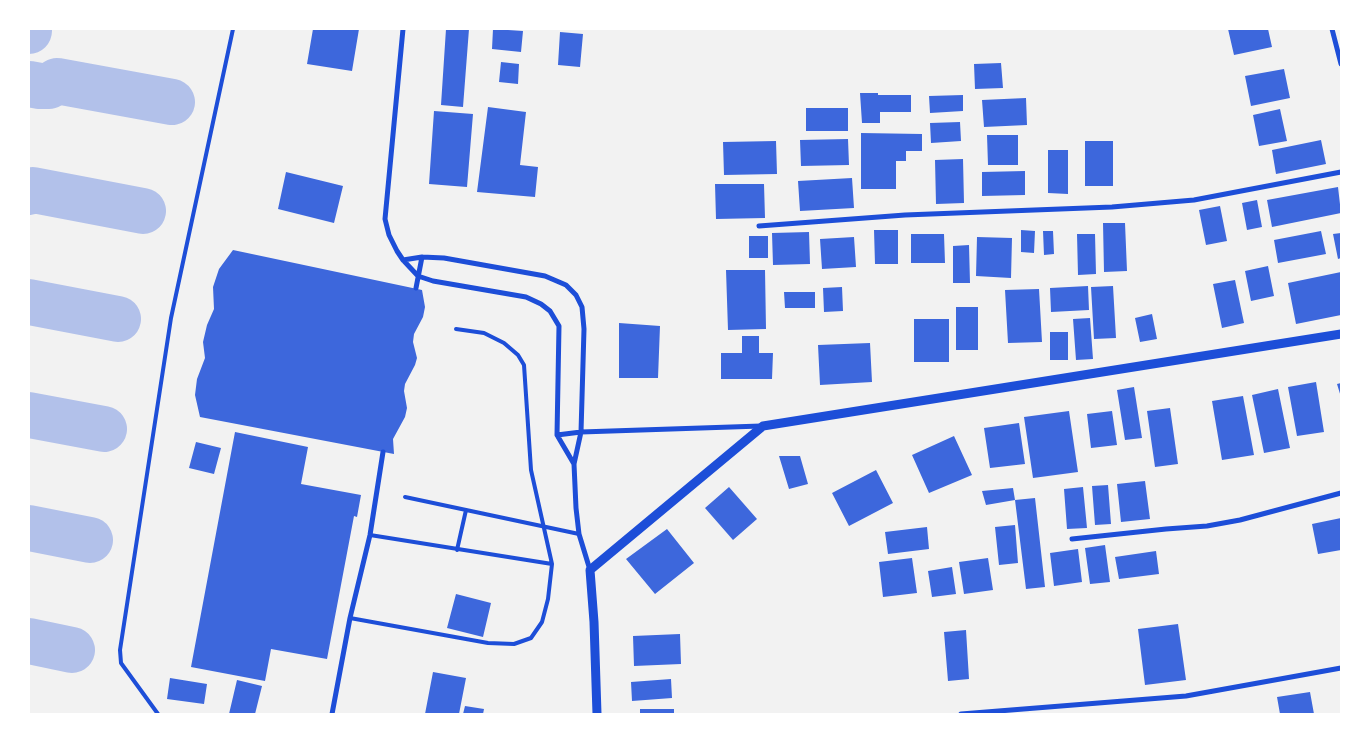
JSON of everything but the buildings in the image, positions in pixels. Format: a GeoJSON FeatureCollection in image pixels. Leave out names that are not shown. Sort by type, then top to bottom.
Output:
{"type":"FeatureCollection","features":[{"type":"Feature","properties":{"kind":"street"},"geometry":{"type":"LineString","coordinates":[[403,29],[385,219],[389,235],[403,260],[418,276],[433,281],[526,297],[541,304],[550,311],[559,326],[557,435],[574,464]]}},
{"type":"Feature","properties":{"kind":"street"},"geometry":{"type":"LineString","coordinates":[[1332,29],[1339,47],[1341,64]]}},
{"type":"Feature","properties":{"kind":"street"},"geometry":{"type":"LineString","coordinates":[[759,226],[905,215],[1112,207],[1185,200],[1341,172]]}},
{"type":"Feature","properties":{"kind":"street"},"geometry":{"type":"LineString","coordinates":[[403,260],[422,257],[444,258],[545,276],[566,285],[576,295],[582,307],[584,329],[581,432],[574,464],[579,534],[590,570],[597,714]]}},
{"type":"Feature","properties":{"kind":"street"},"geometry":{"type":"LineString","coordinates":[[416,288],[422,257]]}},
{"type":"Feature","properties":{"kind":"street"},"geometry":{"type":"LineString","coordinates":[[557,435],[581,432],[762,426],[1341,334]]}},
{"type":"Feature","properties":{"kind":"street"},"geometry":{"type":"LineString","coordinates":[[590,570],[762,426]]}},
{"type":"Feature","properties":{"kind":"street"},"geometry":{"type":"LineString","coordinates":[[332,714],[350,618],[370,535],[383,452]]}},
{"type":"Feature","properties":{"kind":"street"},"geometry":{"type":"LineString","coordinates":[[1072,539],[1207,526],[1240,520],[1341,494]]}},
{"type":"Feature","properties":{"kind":"street"},"geometry":{"type":"LineString","coordinates":[[961,714],[1186,696],[1341,668]]}},
{"type":"Feature","properties":{"kind":"lane"},"geometry":{"type":"LineString","coordinates":[[158,714],[121,663],[120,650],[171,318],[233,29]]}},
{"type":"Feature","properties":{"kind":"lane"},"geometry":{"type":"LineString","coordinates":[[350,618],[488,643],[514,644],[531,638],[542,622],[548,599],[552,564],[531,470],[524,365],[518,355],[504,343],[484,333],[456,329]]}},
{"type":"Feature","properties":{"kind":"lane"},"geometry":{"type":"LineString","coordinates":[[405,498],[579,534]]}},
{"type":"Feature","properties":{"kind":"lane"},"geometry":{"type":"LineString","coordinates":[[457,550],[466,510]]}},
{"type":"Feature","properties":{"kind":"lane"},"geometry":{"type":"LineString","coordinates":[[370,535],[552,564]]}},
{"type":"Feature","properties":{"kind":"taxiway"},"geometry":{"type":"LineString","coordinates":[[29,84],[49,86],[57,81],[172,102]]}},
{"type":"Feature","properties":{"kind":"taxiway"},"geometry":{"type":"LineString","coordinates":[[29,192],[33,190],[143,211]]}},
{"type":"Feature","properties":{"kind":"taxiway"},"geometry":{"type":"LineString","coordinates":[[29,302],[118,319]]}},
{"type":"Feature","properties":{"kind":"taxiway"},"geometry":{"type":"LineString","coordinates":[[29,415],[104,429]]}},
{"type":"Feature","properties":{"kind":"taxiway"},"geometry":{"type":"LineString","coordinates":[[29,528],[90,540]]}},
{"type":"Feature","properties":{"kind":"taxiway"},"geometry":{"type":"LineString","coordinates":[[29,641],[72,650]]}}]}
